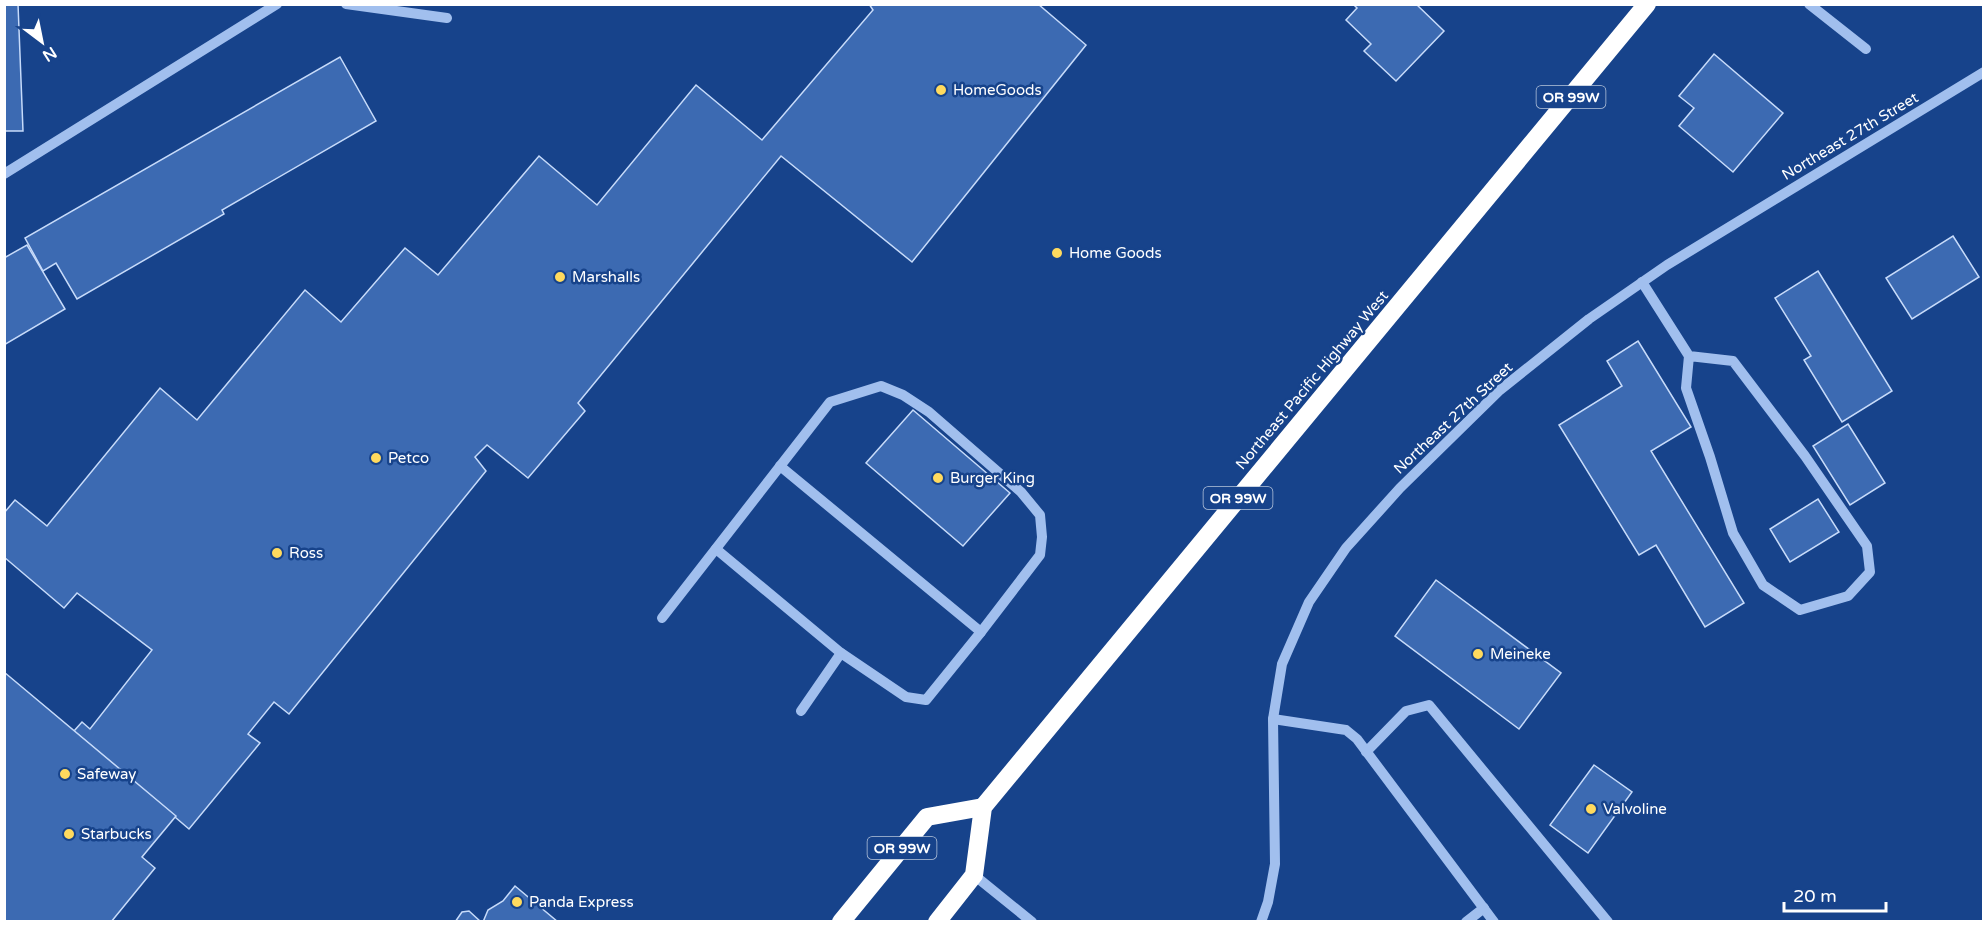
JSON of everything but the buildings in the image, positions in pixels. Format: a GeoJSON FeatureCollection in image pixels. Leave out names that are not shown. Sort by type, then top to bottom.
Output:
{"type":"FeatureCollection","features":[{"type":"Feature","properties":{"kind":"highway","name":"Northeast Pacific Highway West"},"geometry":{"type":"LineString","coordinates":[[983,807],[1647,4]]}},
{"type":"Feature","properties":{"kind":"highway"},"geometry":{"type":"LineString","coordinates":[[937,921],[974,875],[983,807]]}},
{"type":"Feature","properties":{"kind":"highway","name":"OR 99W"},"geometry":{"type":"LineString","coordinates":[[841,921],[927,817],[983,807]]}},
{"type":"Feature","properties":{"kind":"street"},"geometry":{"type":"LineString","coordinates":[[4,174],[277,4]]}},
{"type":"Feature","properties":{"kind":"street"},"geometry":{"type":"LineString","coordinates":[[346,4],[447,18]]}},
{"type":"Feature","properties":{"kind":"street"},"geometry":{"type":"LineString","coordinates":[[1809,4],[1866,50]]}},
{"type":"Feature","properties":{"kind":"street","name":"Northeast 27th Street"},"geometry":{"type":"LineString","coordinates":[[1261,921],[1268,902],[1275,864],[1273,719],[1282,664],[1309,602],[1346,548],[1400,488],[1500,390],[1589,319],[1642,282],[1983,72]]}},
{"type":"Feature","properties":{"kind":"street"},"geometry":{"type":"LineString","coordinates":[[1642,282],[1689,356],[1686,388],[1710,457],[1732,533],[1763,585],[1800,610],[1848,596],[1870,572],[1867,546],[1805,456],[1733,361],[1689,356]]}},
{"type":"Feature","properties":{"kind":"street"},"geometry":{"type":"LineString","coordinates":[[662,618],[830,402],[881,386],[903,395],[929,412],[1021,492],[1040,515],[1042,537],[1040,555],[926,700],[906,697],[841,653],[716,549]]}},
{"type":"Feature","properties":{"kind":"street"},"geometry":{"type":"LineString","coordinates":[[780,466],[981,632]]}},
{"type":"Feature","properties":{"kind":"street"},"geometry":{"type":"LineString","coordinates":[[801,711],[841,653]]}},
{"type":"Feature","properties":{"kind":"street"},"geometry":{"type":"LineString","coordinates":[[1366,752],[1406,711],[1429,705],[1608,921]]}},
{"type":"Feature","properties":{"kind":"street"},"geometry":{"type":"LineString","coordinates":[[1273,719],[1346,730],[1357,739],[1494,921]]}},
{"type":"Feature","properties":{"kind":"street"},"geometry":{"type":"LineString","coordinates":[[974,875],[1032,921]]}},
{"type":"Feature","properties":{"kind":"street"},"geometry":{"type":"LineString","coordinates":[[1466,921],[1484,908]]}},
{"type":"Feature","properties":{"kind":"place","name":"HomeGoods"},"geometry":{"type":"Point","coordinates":[941,90]}},
{"type":"Feature","properties":{"kind":"place","name":"Home Goods"},"geometry":{"type":"Point","coordinates":[1057,253]}},
{"type":"Feature","properties":{"kind":"place","name":"Marshalls"},"geometry":{"type":"Point","coordinates":[560,277]}},
{"type":"Feature","properties":{"kind":"place","name":"Petco"},"geometry":{"type":"Point","coordinates":[376,458]}},
{"type":"Feature","properties":{"kind":"place","name":"Burger King"},"geometry":{"type":"Point","coordinates":[938,478]}},
{"type":"Feature","properties":{"kind":"place","name":"Ross"},"geometry":{"type":"Point","coordinates":[277,553]}},
{"type":"Feature","properties":{"kind":"place","name":"Meineke"},"geometry":{"type":"Point","coordinates":[1478,654]}},
{"type":"Feature","properties":{"kind":"place","name":"Safeway"},"geometry":{"type":"Point","coordinates":[65,774]}},
{"type":"Feature","properties":{"kind":"place","name":"Valvoline"},"geometry":{"type":"Point","coordinates":[1591,809]}},
{"type":"Feature","properties":{"kind":"place","name":"Starbucks"},"geometry":{"type":"Point","coordinates":[69,834]}},
{"type":"Feature","properties":{"kind":"place","name":"Panda Express"},"geometry":{"type":"Point","coordinates":[517,902]}}]}
